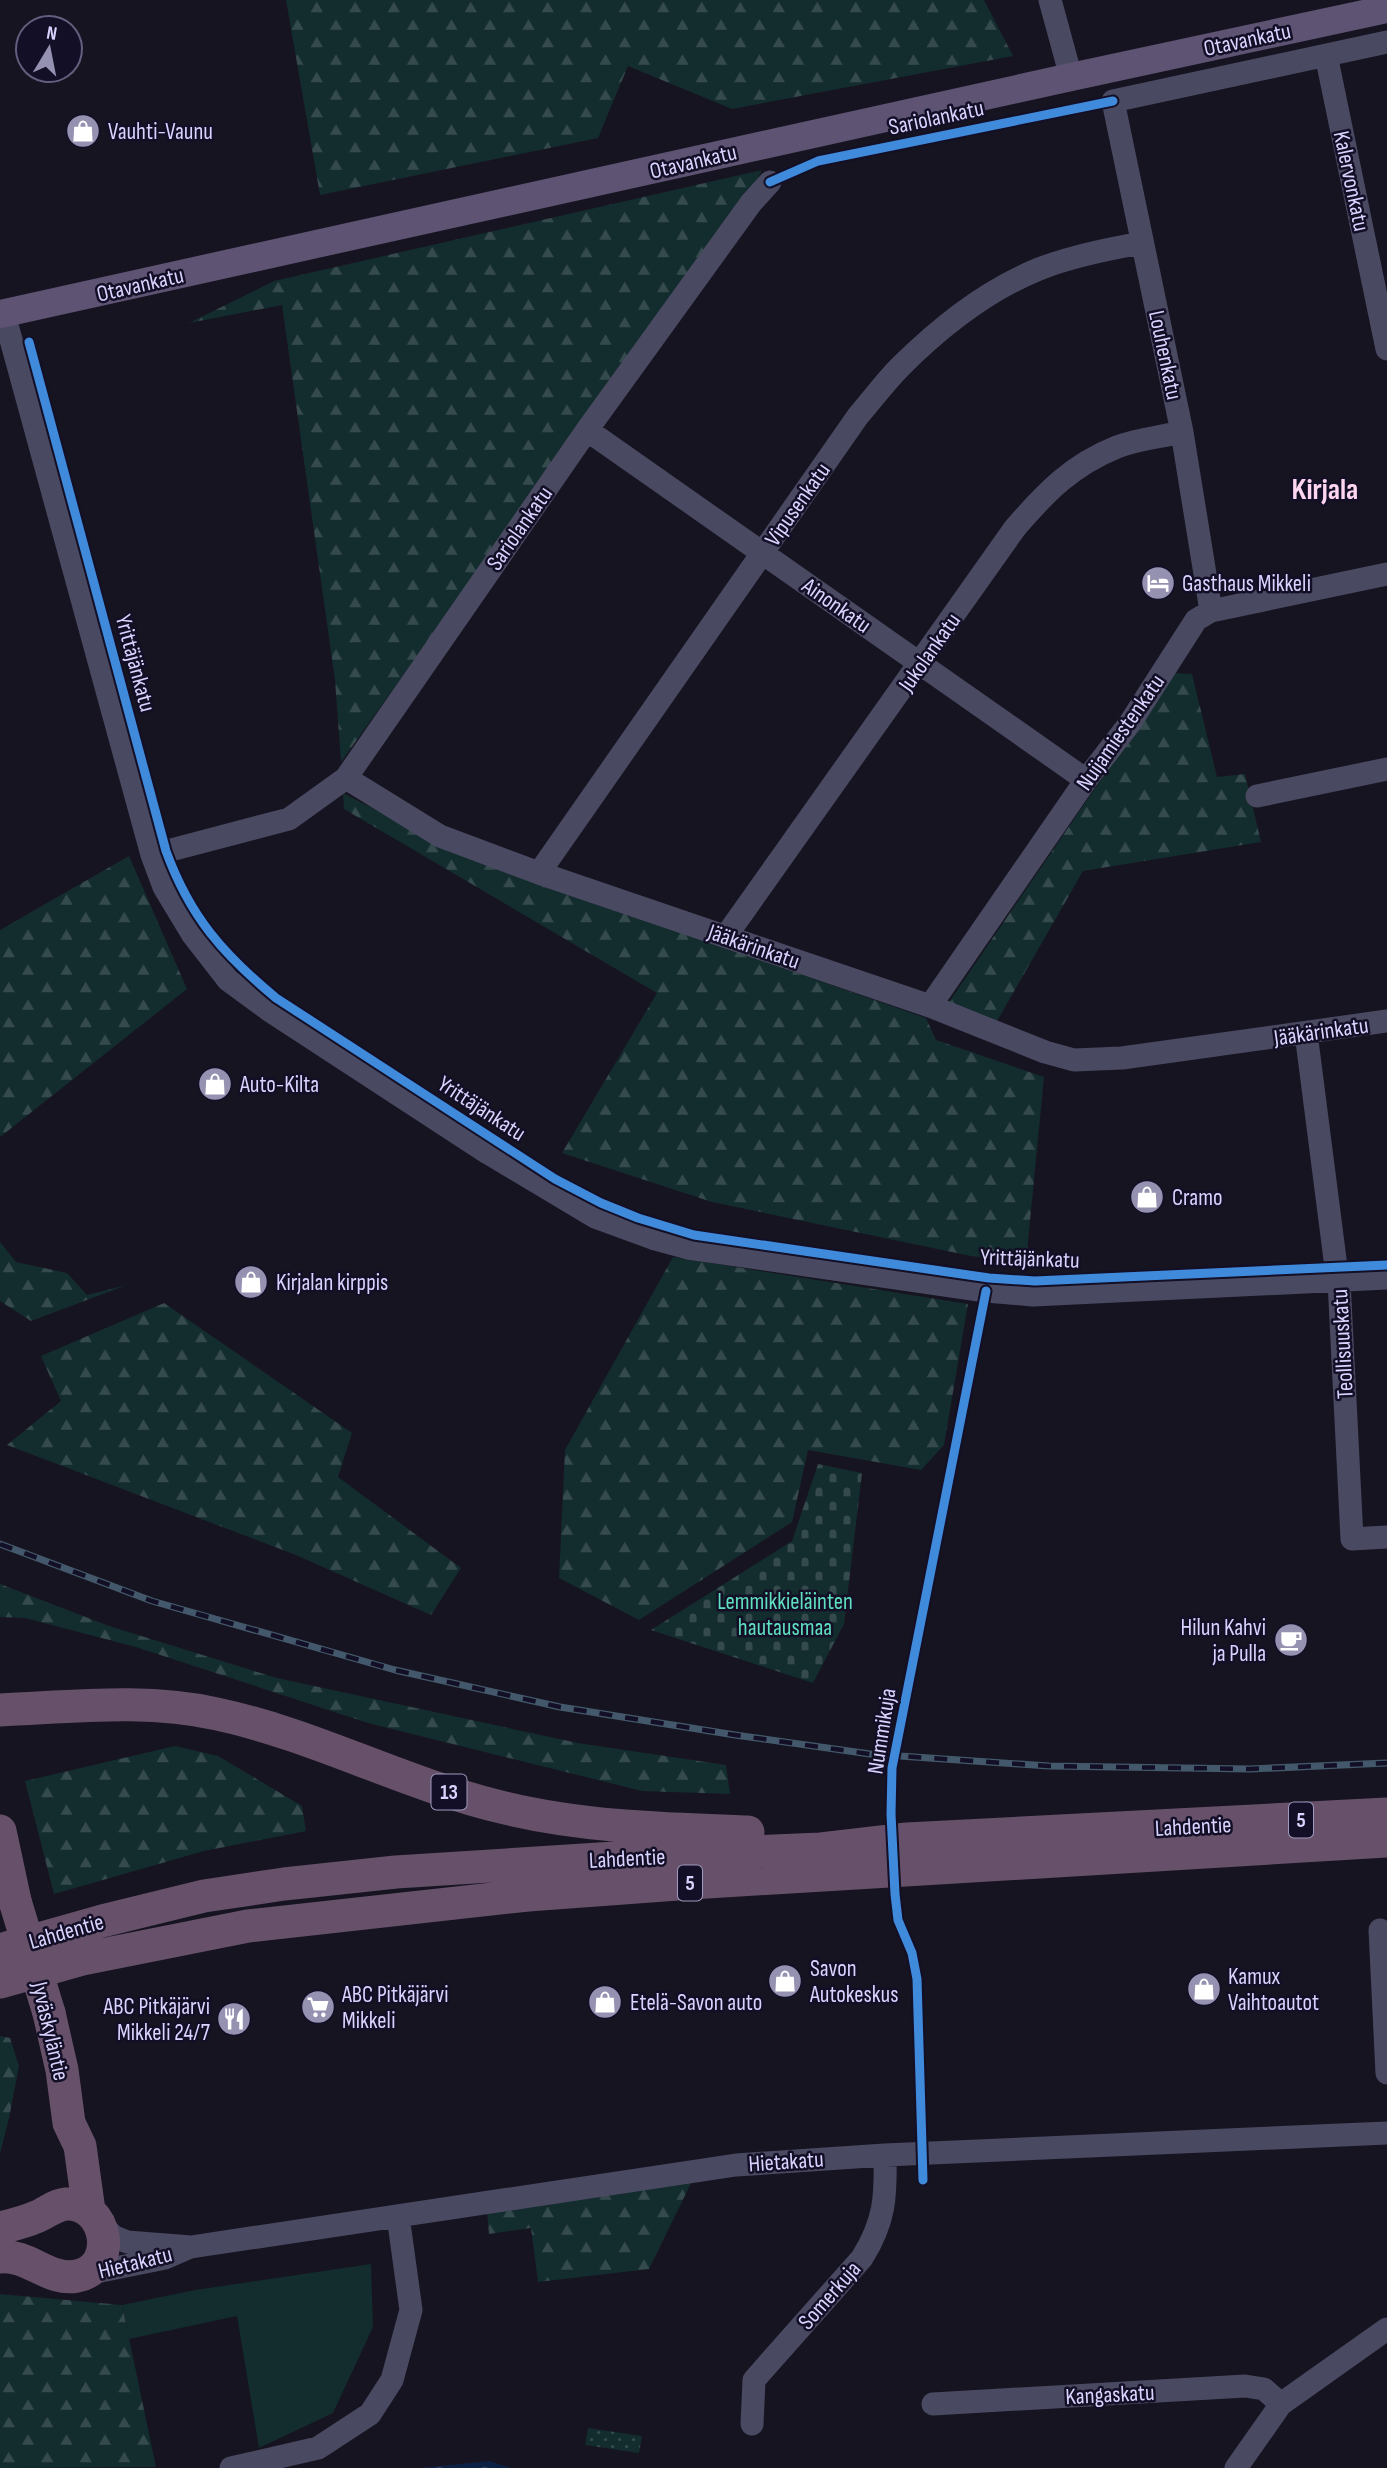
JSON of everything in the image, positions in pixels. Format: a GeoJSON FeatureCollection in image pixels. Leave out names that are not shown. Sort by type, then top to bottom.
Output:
{"type":"FeatureCollection","features":[{"type":"Feature","properties":{"kind":"highway","name":"13"},"geometry":{"type":"LineString","coordinates":[[0,1710],[125,1704],[216,1713],[311,1741],[448,1792],[505,1808],[568,1821],[626,1827],[908,1839]]}},
{"type":"Feature","properties":{"kind":"highway","name":"Lahdentie"},"geometry":{"type":"LineString","coordinates":[[0,1950],[178,1902],[284,1884],[396,1872],[615,1858],[821,1849],[908,1839],[1387,1814]]}},
{"type":"Feature","properties":{"kind":"highway","name":"Jyväskyläntie"},"geometry":{"type":"LineString","coordinates":[[0,1831],[7,1887],[49,2012],[62,2070],[69,2123],[79,2146],[95,2217]]}},
{"type":"Feature","properties":{"kind":"highway","name":"Lahdentie"},"geometry":{"type":"LineString","coordinates":[[0,1982],[82,1959],[248,1926],[528,1895],[1387,1841]]}},
{"type":"Feature","properties":{"kind":"highway","name":"Jyväskyläntie"},"geometry":{"type":"LineString","coordinates":[[46,2212],[61,2186],[63,2148],[69,2123]]}},
{"type":"Feature","properties":{"kind":"highway"},"geometry":{"type":"LineString","coordinates":[[0,2228],[64,2204],[77,2205],[95,2217],[105,2238],[102,2254],[93,2268],[65,2275],[23,2259],[0,2257]]}},
{"type":"Feature","properties":{"kind":"highway"},"geometry":{"type":"LineString","coordinates":[[46,2212],[33,2227],[33,2254],[40,2265],[65,2275]]}},
{"type":"Feature","properties":{"kind":"main road","name":"Otavankatu"},"geometry":{"type":"LineString","coordinates":[[2,314],[1071,76],[1387,9]]}},
{"type":"Feature","properties":{"kind":"street"},"geometry":{"type":"LineString","coordinates":[[1049,0],[1071,76]]}},
{"type":"Feature","properties":{"kind":"street"},"geometry":{"type":"LineString","coordinates":[[1326,55],[1387,42]]}},
{"type":"Feature","properties":{"kind":"street","name":"Louhenkatu"},"geometry":{"type":"LineString","coordinates":[[1211,611],[1182,432],[1114,101],[1326,55]]}},
{"type":"Feature","properties":{"kind":"street","name":"Kalervonkatu"},"geometry":{"type":"LineString","coordinates":[[1326,55],[1387,349]]}},
{"type":"Feature","properties":{"kind":"street","name":"Sariolankatu"},"geometry":{"type":"LineString","coordinates":[[346,778],[587,430],[751,203],[770,183]]}},
{"type":"Feature","properties":{"kind":"street","name":"Vipusenkatu"},"geometry":{"type":"LineString","coordinates":[[539,873],[858,416],[899,368],[944,326],[1000,288],[1039,269],[1095,251],[1142,243]]}},
{"type":"Feature","properties":{"kind":"street","name":"Yrittäjänkatu"},"geometry":{"type":"LineString","coordinates":[[2,314],[152,855],[164,887],[193,935],[229,980],[269,1010],[488,1153],[595,1217],[655,1239],[702,1250],[1021,1294],[1387,1278]]}},
{"type":"Feature","properties":{"kind":"street","name":"Ainonkatu"},"geometry":{"type":"LineString","coordinates":[[587,430],[1086,780]]}},
{"type":"Feature","properties":{"kind":"street","name":"Jukolankatu"},"geometry":{"type":"LineString","coordinates":[[726,936],[1015,528],[1047,491],[1086,462],[1120,446],[1182,432]]}},
{"type":"Feature","properties":{"kind":"street"},"geometry":{"type":"LineString","coordinates":[[1211,611],[1387,574]]}},
{"type":"Feature","properties":{"kind":"street","name":"Nuijamiestenkatu"},"geometry":{"type":"LineString","coordinates":[[930,1006],[1086,780],[1130,723],[1196,620],[1211,611]]}},
{"type":"Feature","properties":{"kind":"street"},"geometry":{"type":"LineString","coordinates":[[1256,796],[1387,769]]}},
{"type":"Feature","properties":{"kind":"street"},"geometry":{"type":"LineString","coordinates":[[152,855],[289,819],[346,778]]}},
{"type":"Feature","properties":{"kind":"street","name":"Jääkärinkatu"},"geometry":{"type":"LineString","coordinates":[[346,778],[440,836],[539,873],[930,1006],[1045,1052],[1074,1060],[1122,1058],[1387,1021]]}},
{"type":"Feature","properties":{"kind":"street","name":"Teollisuuskatu"},"geometry":{"type":"LineString","coordinates":[[1306,1033],[1339,1281],[1352,1539],[1387,1537]]}},
{"type":"Feature","properties":{"kind":"street"},"geometry":{"type":"LineString","coordinates":[[1380,1930],[1387,2073]]}},
{"type":"Feature","properties":{"kind":"street","name":"Hietakatu"},"geometry":{"type":"LineString","coordinates":[[95,2217],[113,2236],[127,2242],[191,2246],[736,2165],[884,2155],[1387,2133]]}},
{"type":"Feature","properties":{"kind":"street","name":"Somerkuja"},"geometry":{"type":"LineString","coordinates":[[752,2424],[754,2381],[862,2258],[874,2238],[885,2202],[884,2155]]}},
{"type":"Feature","properties":{"kind":"street"},"geometry":{"type":"LineString","coordinates":[[231,2468],[318,2448],[370,2414],[392,2380],[411,2310],[398,2216]]}},
{"type":"Feature","properties":{"kind":"street","name":"Hietakatu"},"geometry":{"type":"LineString","coordinates":[[65,2275],[166,2258],[191,2246]]}},
{"type":"Feature","properties":{"kind":"street"},"geometry":{"type":"LineString","coordinates":[[1237,2468],[1281,2404],[1387,2329]]}},
{"type":"Feature","properties":{"kind":"street","name":"Kangaskatu"},"geometry":{"type":"LineString","coordinates":[[933,2404],[1245,2386],[1264,2389],[1281,2404]]}},
{"type":"Feature","properties":{"kind":"green space"},"geometry":{"type":"Polygon","coordinates":[[[286,0],[984,0],[1013,56],[732,109],[628,66],[598,138],[320,195],[286,0]]]}},
{"type":"Feature","properties":{"kind":"green space"},"geometry":{"type":"Polygon","coordinates":[[[762,170],[750,194],[341,762],[335,680],[282,305],[189,323],[274,281],[762,170]]]}},
{"type":"Feature","properties":{"kind":"green space"},"geometry":{"type":"Polygon","coordinates":[[[1174,673],[1192,674],[1217,777],[1245,774],[1261,842],[1083,871],[996,1023],[949,1002],[1174,673]]]}},
{"type":"Feature","properties":{"kind":"green space"},"geometry":{"type":"Polygon","coordinates":[[[343,793],[470,859],[926,1018],[936,1040],[1044,1077],[1026,1262],[971,1256],[712,1202],[562,1153],[657,993],[344,809],[343,793]]]}},
{"type":"Feature","properties":{"kind":"green space"},"geometry":{"type":"Polygon","coordinates":[[[129,856],[187,989],[0,1137],[0,930],[129,856]]]}},
{"type":"Feature","properties":{"kind":"green space"},"geometry":{"type":"Polygon","coordinates":[[[0,1242],[16,1262],[67,1273],[87,1295],[127,1285],[31,1321],[0,1301],[0,1242]]]}},
{"type":"Feature","properties":{"kind":"green space"},"geometry":{"type":"Polygon","coordinates":[[[673,1257],[968,1304],[944,1445],[921,1470],[808,1450],[792,1522],[639,1620],[559,1578],[565,1450],[673,1257]]]}},
{"type":"Feature","properties":{"kind":"green space"},"geometry":{"type":"Polygon","coordinates":[[[164,1303],[352,1433],[338,1477],[461,1568],[431,1615],[296,1555],[7,1445],[61,1401],[41,1356],[164,1303]]]}},
{"type":"Feature","properties":{"kind":"green space","name":"Lemmikkieläinten hautausmaa"},"geometry":{"type":"Polygon","coordinates":[[[818,1464],[862,1473],[844,1624],[813,1683],[651,1630],[792,1541],[818,1464]]]}},
{"type":"Feature","properties":{"kind":"green space"},"geometry":{"type":"Polygon","coordinates":[[[0,1584],[109,1626],[277,1678],[578,1743],[726,1765],[730,1794],[642,1791],[368,1723],[136,1647],[25,1618],[0,1617],[0,1584]]]}},
{"type":"Feature","properties":{"kind":"green space"},"geometry":{"type":"Polygon","coordinates":[[[175,1746],[218,1756],[302,1806],[306,1831],[204,1851],[54,1894],[25,1781],[175,1746]]]}},
{"type":"Feature","properties":{"kind":"green space"},"geometry":{"type":"Polygon","coordinates":[[[0,2036],[10,2038],[19,2066],[0,2154],[0,2036]]]}},
{"type":"Feature","properties":{"kind":"green space"},"geometry":{"type":"Polygon","coordinates":[[[692,2181],[649,2269],[538,2282],[531,2228],[489,2234],[487,2211],[692,2181]]]}},
{"type":"Feature","properties":{"kind":"green space"},"geometry":{"type":"Polygon","coordinates":[[[371,2264],[373,2327],[333,2413],[259,2448],[237,2316],[129,2339],[122,2305],[195,2290],[371,2264]]]}},
{"type":"Feature","properties":{"kind":"green space"},"geometry":{"type":"Polygon","coordinates":[[[0,2294],[122,2305],[156,2467],[0,2468],[0,2294]]]}},
{"type":"Feature","properties":{"kind":"green space"},"geometry":{"type":"Polygon","coordinates":[[[588,2428],[642,2436],[639,2453],[585,2445],[588,2428]]]}},
{"type":"Feature","properties":{"kind":"water"},"geometry":{"type":"Polygon","coordinates":[[[490,2461],[511,2468],[420,2468],[490,2461]]]}},
{"type":"Feature","properties":{"kind":"railway"},"geometry":{"type":"LineString","coordinates":[[0,1544],[152,1601],[395,1670],[560,1707],[735,1735],[870,1754],[1049,1766],[1250,1769],[1387,1763]]}},
{"type":"Feature","properties":{"kind":"cycle path"},"geometry":{"type":"LineString","coordinates":[[770,182],[818,161],[1113,101]]}},
{"type":"Feature","properties":{"kind":"cycle path"},"geometry":{"type":"LineString","coordinates":[[29,342],[166,851],[186,896],[210,933],[240,966],[276,998],[555,1179],[601,1203],[638,1218],[694,1235],[989,1278],[1035,1281],[1387,1265]]}},
{"type":"Feature","properties":{"kind":"cycle path","name":"Nummikuja"},"geometry":{"type":"LineString","coordinates":[[923,2180],[917,1979],[912,1953],[898,1920],[891,1814],[892,1768],[986,1291]]}},
{"type":"Feature","properties":{"kind":"place","name":"Vauhti-Vaunu"},"geometry":{"type":"Point","coordinates":[83,131]}},
{"type":"Feature","properties":{"kind":"place","name":"Gasthaus Mikkeli"},"geometry":{"type":"Point","coordinates":[1158,583]}},
{"type":"Feature","properties":{"kind":"place","name":"Auto-Kilta"},"geometry":{"type":"Point","coordinates":[215,1084]}},
{"type":"Feature","properties":{"kind":"place","name":"Cramo"},"geometry":{"type":"Point","coordinates":[1147,1197]}},
{"type":"Feature","properties":{"kind":"place","name":"Kirjalan kirppis"},"geometry":{"type":"Point","coordinates":[251,1282]}},
{"type":"Feature","properties":{"kind":"place","name":"Hilun Kahvi ja Pulla"},"geometry":{"type":"Point","coordinates":[1291,1640]}},
{"type":"Feature","properties":{"kind":"place","name":"Savon Autokeskus"},"geometry":{"type":"Point","coordinates":[785,1981]}},
{"type":"Feature","properties":{"kind":"place","name":"Kamux Vaihtoautot"},"geometry":{"type":"Point","coordinates":[1204,1989]}},
{"type":"Feature","properties":{"kind":"place","name":"Etelä-Savon auto"},"geometry":{"type":"Point","coordinates":[605,2002]}},
{"type":"Feature","properties":{"kind":"place","name":"ABC Pitkäjärvi Mikkeli"},"geometry":{"type":"Point","coordinates":[318,2007]}},
{"type":"Feature","properties":{"kind":"place","name":"ABC Pitkäjärvi Mikkeli 24/7"},"geometry":{"type":"Point","coordinates":[234,2019]}},
{"type":"Feature","properties":{"kind":"district","name":"Kirjala"},"geometry":{"type":"Point","coordinates":[1325,489]}}]}
